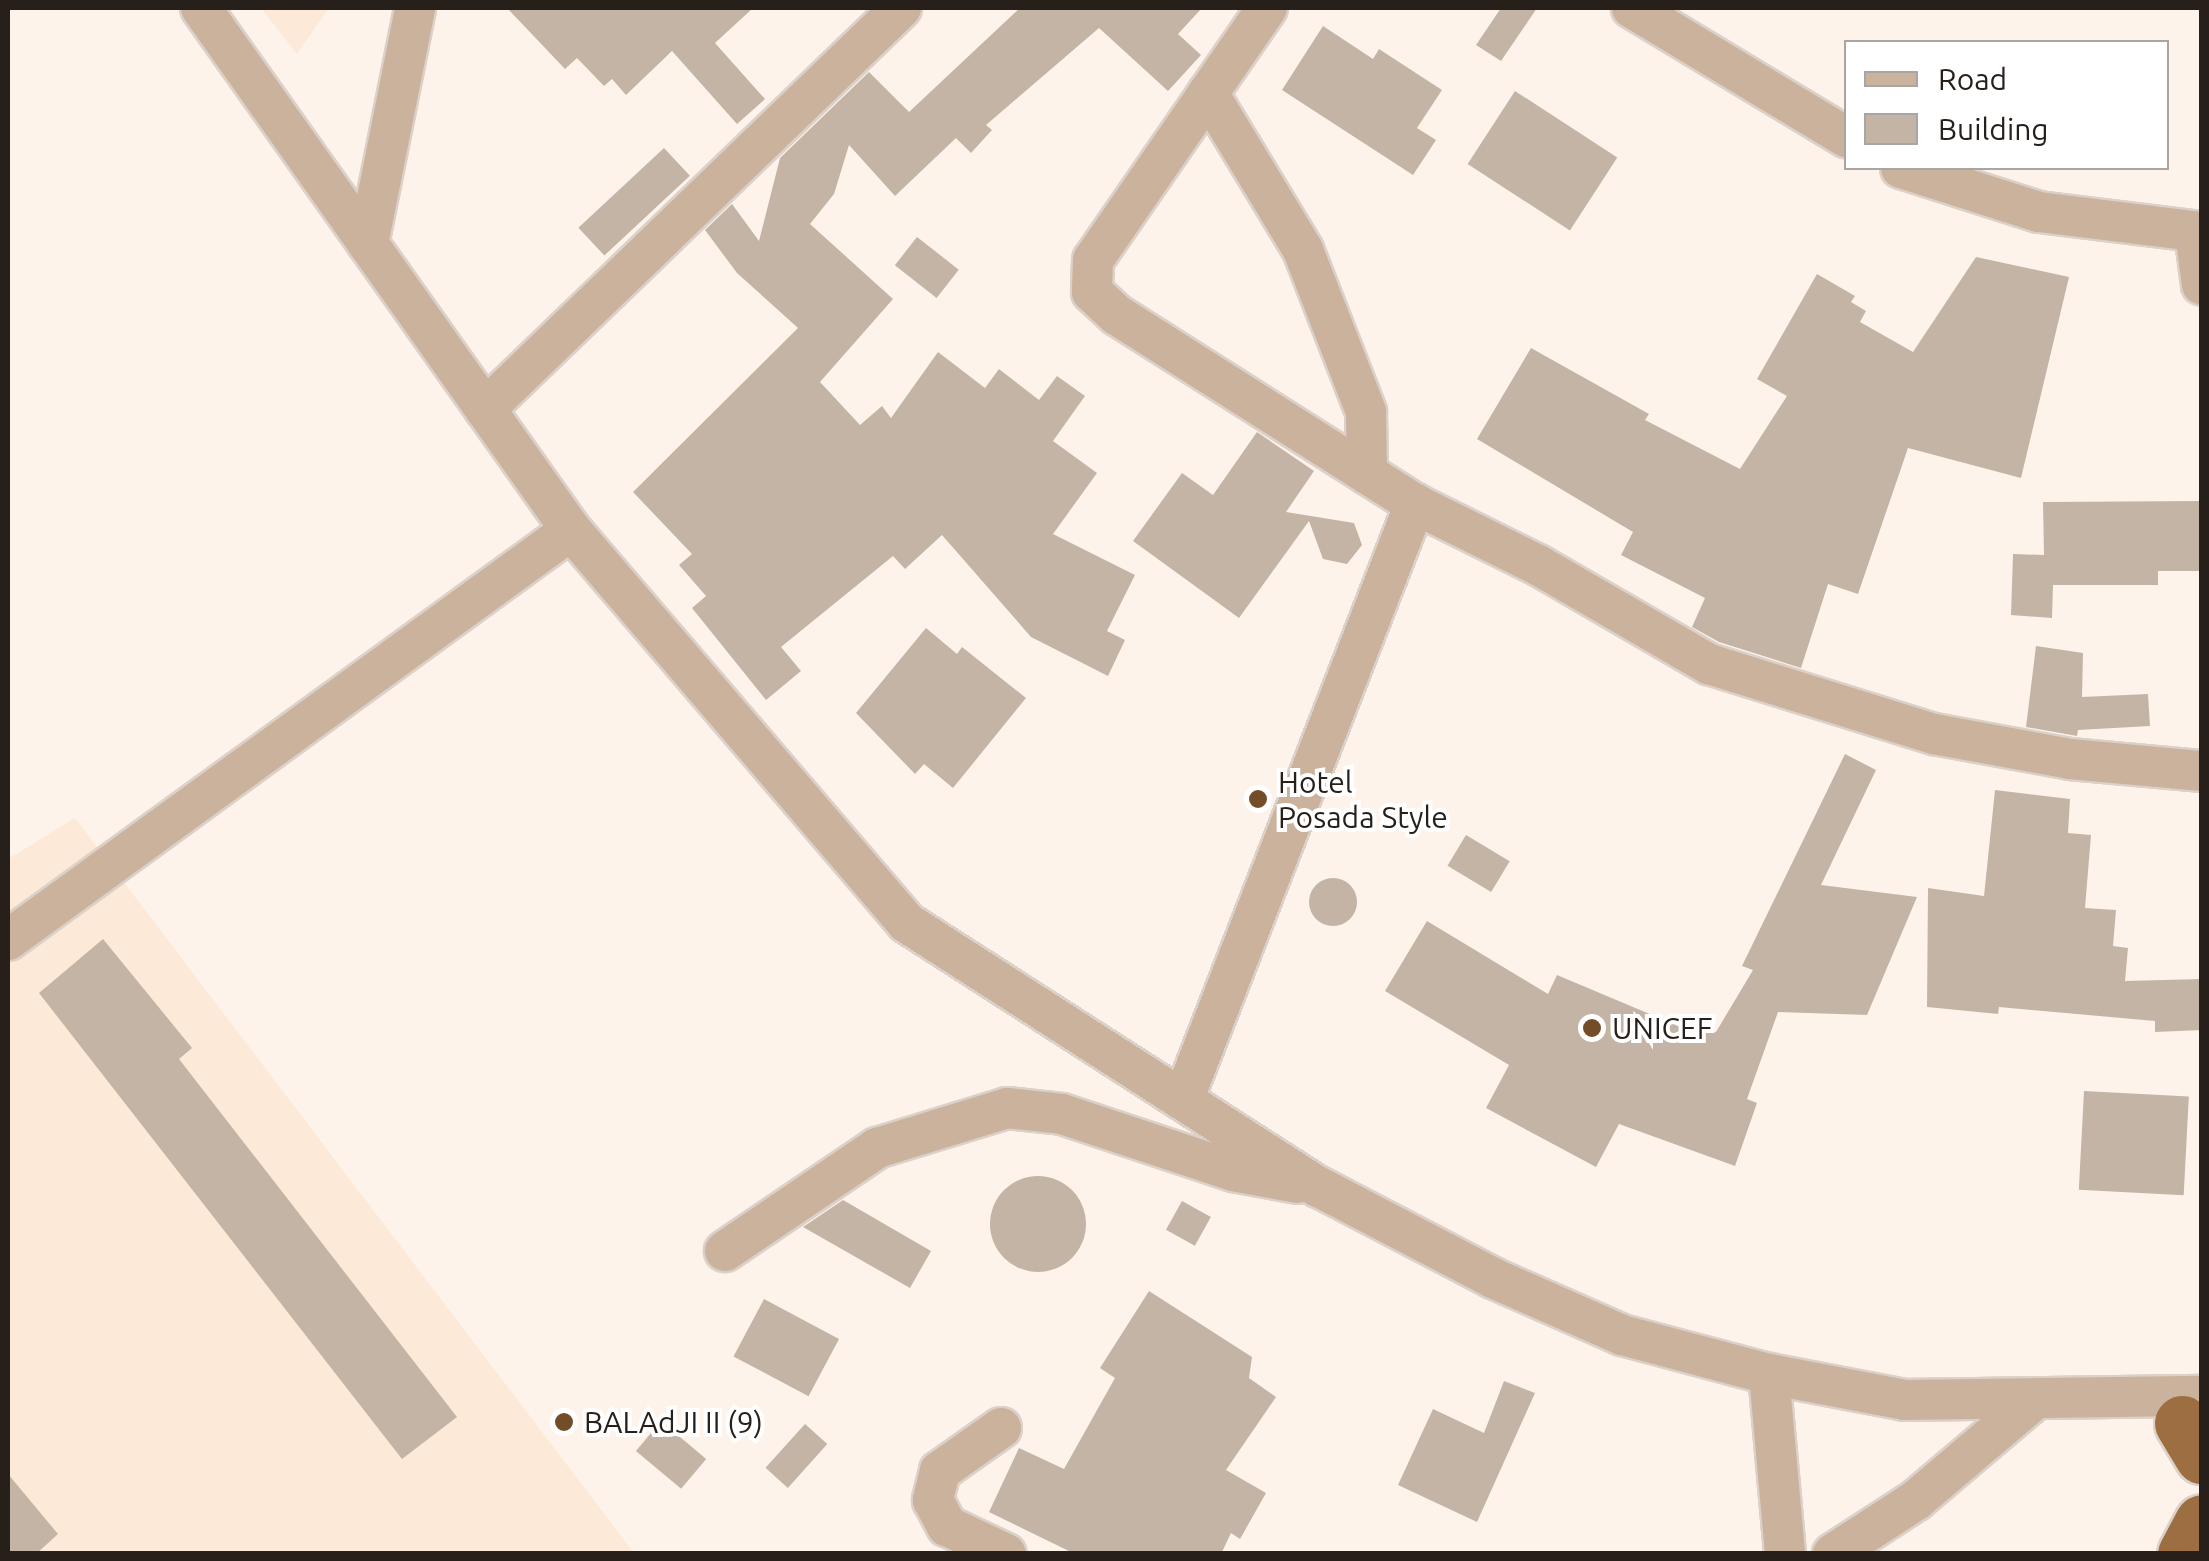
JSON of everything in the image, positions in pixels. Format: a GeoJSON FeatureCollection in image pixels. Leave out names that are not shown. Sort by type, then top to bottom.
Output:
{"type":"FeatureCollection","features":[{"type":"Feature","properties":{"kind":"highway"},"geometry":{"type":"LineString","coordinates":[[2188,1554],[2202,1522]]}},
{"type":"Feature","properties":{"kind":"highway"},"geometry":{"type":"LineString","coordinates":[[2188,1554],[2202,1550]]}},
{"type":"Feature","properties":{"kind":"street"},"geometry":{"type":"LineString","coordinates":[[201,8],[572,530],[907,923],[1319,1187],[1493,1278],[1622,1335],[1769,1374],[1905,1400],[2126,1399],[2196,1427]]}},
{"type":"Feature","properties":{"kind":"street"},"geometry":{"type":"LineString","coordinates":[[368,244],[414,8]]}},
{"type":"Feature","properties":{"kind":"street"},"geometry":{"type":"LineString","coordinates":[[484,409],[901,8]]}},
{"type":"Feature","properties":{"kind":"street"},"geometry":{"type":"LineString","coordinates":[[1268,8],[1092,260],[1092,292],[1117,315],[1415,504],[1538,565],[1709,664],[1934,734],[2070,759],[2202,771]]}},
{"type":"Feature","properties":{"kind":"street"},"geometry":{"type":"LineString","coordinates":[[1632,8],[1844,136]]}},
{"type":"Feature","properties":{"kind":"street"},"geometry":{"type":"LineString","coordinates":[[1208,93],[1303,250],[1366,412],[1367,474]]}},
{"type":"Feature","properties":{"kind":"street"},"geometry":{"type":"LineString","coordinates":[[1907,170],[2040,212],[2198,232],[2202,285]]}},
{"type":"Feature","properties":{"kind":"street"},"geometry":{"type":"LineString","coordinates":[[1183,1100],[1415,504]]}},
{"type":"Feature","properties":{"kind":"street"},"geometry":{"type":"LineString","coordinates":[[8,940],[572,530]]}},
{"type":"Feature","properties":{"kind":"street"},"geometry":{"type":"LineString","coordinates":[[725,1251],[877,1148],[1006,1108],[1062,1114],[1233,1171],[1319,1187]]}},
{"type":"Feature","properties":{"kind":"street"},"geometry":{"type":"LineString","coordinates":[[1769,1374],[1785,1554]]}},
{"type":"Feature","properties":{"kind":"street"},"geometry":{"type":"LineString","coordinates":[[1832,1554],[1916,1500],[2035,1399]]}},
{"type":"Feature","properties":{"kind":"street"},"geometry":{"type":"LineString","coordinates":[[1001,1428],[940,1470],[933,1500],[947,1526],[1006,1554]]}},
{"type":"Feature","properties":{"kind":"shaded area"},"geometry":{"type":"Polygon","coordinates":[[[261,8],[329,8],[297,54],[261,8]]]}},
{"type":"Feature","properties":{"kind":"shaded area"},"geometry":{"type":"Polygon","coordinates":[[[75,818],[634,1553],[8,1553],[8,859],[75,818]]]}},
{"type":"Feature","properties":{"kind":"building"},"geometry":{"type":"Polygon","coordinates":[[[507,8],[753,8],[715,43],[765,99],[737,124],[672,51],[626,95],[612,79],[604,86],[577,58],[565,69],[507,8]]]}},
{"type":"Feature","properties":{"kind":"building"},"geometry":{"type":"Polygon","coordinates":[[[1020,8],[1202,8],[1178,34],[1201,55],[1168,91],[1099,28],[986,125],[992,130],[971,153],[956,138],[895,196],[849,145],[834,194],[810,224],[893,299],[820,382],[860,425],[882,406],[891,418],[938,352],[985,388],[999,369],[1039,400],[1057,376],[1085,396],[1053,441],[1097,473],[1053,534],[1135,575],[1107,631],[1125,640],[1108,676],[1031,637],[942,535],[905,569],[893,556],[781,647],[801,671],[766,700],[692,608],[706,596],[679,565],[692,554],[633,492],[798,328],[737,273],[705,230],[732,204],[759,241],[780,158],[869,72],[909,112],[1020,8]]]}},
{"type":"Feature","properties":{"kind":"building"},"geometry":{"type":"Polygon","coordinates":[[[1501,8],[1537,8],[1501,61],[1476,45],[1501,8]]]}},
{"type":"Feature","properties":{"kind":"building"},"geometry":{"type":"Polygon","coordinates":[[[1323,26],[1373,59],[1379,49],[1442,90],[1417,128],[1436,140],[1413,175],[1282,90],[1323,26]]]}},
{"type":"Feature","properties":{"kind":"building"},"geometry":{"type":"Polygon","coordinates":[[[1515,91],[1617,157],[1570,230],[1468,164],[1515,91]]]}},
{"type":"Feature","properties":{"kind":"building"},"geometry":{"type":"Polygon","coordinates":[[[664,148],[690,176],[604,256],[578,228],[664,148]]]}},
{"type":"Feature","properties":{"kind":"building"},"geometry":{"type":"Polygon","coordinates":[[[917,237],[959,270],[937,298],[895,265],[917,237]]]}},
{"type":"Feature","properties":{"kind":"building"},"geometry":{"type":"Polygon","coordinates":[[[1976,257],[2069,277],[2021,478],[1908,448],[1858,594],[1828,584],[1801,668],[1719,642],[1692,627],[1705,598],[1621,555],[1633,532],[1477,439],[1531,348],[1649,414],[1645,420],[1740,469],[1787,396],[1757,379],[1817,274],[1855,296],[1851,302],[1866,311],[1860,322],[1913,352],[1976,257]]]}},
{"type":"Feature","properties":{"kind":"building"},"geometry":{"type":"Polygon","coordinates":[[[1257,432],[1314,471],[1286,512],[1354,523],[1362,545],[1347,564],[1323,559],[1309,521],[1239,618],[1133,541],[1182,473],[1213,495],[1257,432]]]}},
{"type":"Feature","properties":{"kind":"building"},"geometry":{"type":"Polygon","coordinates":[[[2202,501],[2202,571],[2158,571],[2158,585],[2053,585],[2052,618],[2011,615],[2013,554],[2044,555],[2043,502],[2202,501]]]}},
{"type":"Feature","properties":{"kind":"building"},"geometry":{"type":"Polygon","coordinates":[[[926,628],[957,654],[962,647],[1026,698],[953,788],[924,764],[915,774],[856,713],[926,628]]]}},
{"type":"Feature","properties":{"kind":"building"},"geometry":{"type":"Polygon","coordinates":[[[2036,646],[2083,653],[2082,697],[2148,694],[2150,726],[2078,730],[2077,736],[2026,727],[2036,646]]]}},
{"type":"Feature","properties":{"kind":"building"},"geometry":{"type":"Polygon","coordinates":[[[1845,754],[1876,770],[1821,885],[1917,897],[1867,1015],[1778,1012],[1747,1099],[1757,1103],[1735,1166],[1619,1124],[1596,1167],[1486,1108],[1509,1065],[1385,991],[1427,921],[1548,994],[1557,975],[1690,1031],[1692,1024],[1716,1032],[1753,970],[1742,966],[1845,754]]]}},
{"type":"Feature","properties":{"kind":"building"},"geometry":{"type":"Polygon","coordinates":[[[1995,790],[2070,799],[2068,833],[2091,835],[2085,908],[2116,910],[2113,946],[2128,948],[2125,981],[2202,979],[2202,1030],[2155,1032],[2155,1021],[1999,1007],[1998,1014],[1927,1007],[1928,888],[1984,896],[1995,790]]]}},
{"type":"Feature","properties":{"kind":"building"},"geometry":{"type":"Polygon","coordinates":[[[1466,835],[1510,861],[1491,892],[1447,866],[1466,835]]]}},
{"type":"Feature","properties":{"kind":"building"},"geometry":{"type":"Polygon","coordinates":[[[1333,878],[1350,885],[1357,902],[1350,919],[1333,926],[1316,919],[1309,902],[1316,885],[1333,878]]]}},
{"type":"Feature","properties":{"kind":"building"},"geometry":{"type":"Polygon","coordinates":[[[103,939],[192,1048],[179,1059],[457,1417],[402,1459],[39,993],[103,939]]]}},
{"type":"Feature","properties":{"kind":"building"},"geometry":{"type":"Polygon","coordinates":[[[2084,1091],[2189,1096],[2184,1195],[2079,1190],[2084,1091]]]}},
{"type":"Feature","properties":{"kind":"building"},"geometry":{"type":"Polygon","coordinates":[[[1038,1176],[1056,1180],[1072,1190],[1082,1206],[1086,1224],[1082,1242],[1072,1258],[1056,1268],[1038,1272],[1020,1268],[1004,1258],[994,1242],[990,1224],[994,1206],[1004,1190],[1020,1180],[1038,1176]]]}},
{"type":"Feature","properties":{"kind":"building"},"geometry":{"type":"Polygon","coordinates":[[[843,1200],[931,1251],[910,1288],[803,1227],[843,1200]]]}},
{"type":"Feature","properties":{"kind":"building"},"geometry":{"type":"Polygon","coordinates":[[[1182,1201],[1211,1217],[1195,1246],[1166,1230],[1182,1201]]]}},
{"type":"Feature","properties":{"kind":"building"},"geometry":{"type":"Polygon","coordinates":[[[1149,1291],[1252,1357],[1249,1378],[1276,1397],[1226,1470],[1266,1493],[1240,1539],[1231,1533],[1221,1554],[1075,1554],[989,1512],[1019,1448],[1064,1469],[1115,1378],[1100,1368],[1149,1291]]]}},
{"type":"Feature","properties":{"kind":"building"},"geometry":{"type":"Polygon","coordinates":[[[764,1299],[839,1339],[809,1396],[733,1356],[764,1299]]]}},
{"type":"Feature","properties":{"kind":"building"},"geometry":{"type":"Polygon","coordinates":[[[1504,1381],[1535,1393],[1477,1522],[1398,1485],[1433,1409],[1484,1433],[1504,1381]]]}},
{"type":"Feature","properties":{"kind":"building"},"geometry":{"type":"Polygon","coordinates":[[[661,1421],[706,1459],[681,1489],[636,1451],[661,1421]]]}},
{"type":"Feature","properties":{"kind":"building"},"geometry":{"type":"Polygon","coordinates":[[[805,1424],[827,1444],[788,1488],[766,1468],[805,1424]]]}},
{"type":"Feature","properties":{"kind":"building"},"geometry":{"type":"Polygon","coordinates":[[[8,1474],[58,1534],[36,1554],[8,1554],[8,1474]]]}},
{"type":"Feature","properties":{"kind":"place","name":"Hotel Posada Style"},"geometry":{"type":"Point","coordinates":[1258,799]}},
{"type":"Feature","properties":{"kind":"place","name":"UNICEF"},"geometry":{"type":"Point","coordinates":[1592,1028]}},
{"type":"Feature","properties":{"kind":"place","name":"BALAdJI II (9)"},"geometry":{"type":"Point","coordinates":[564,1422]}}]}
